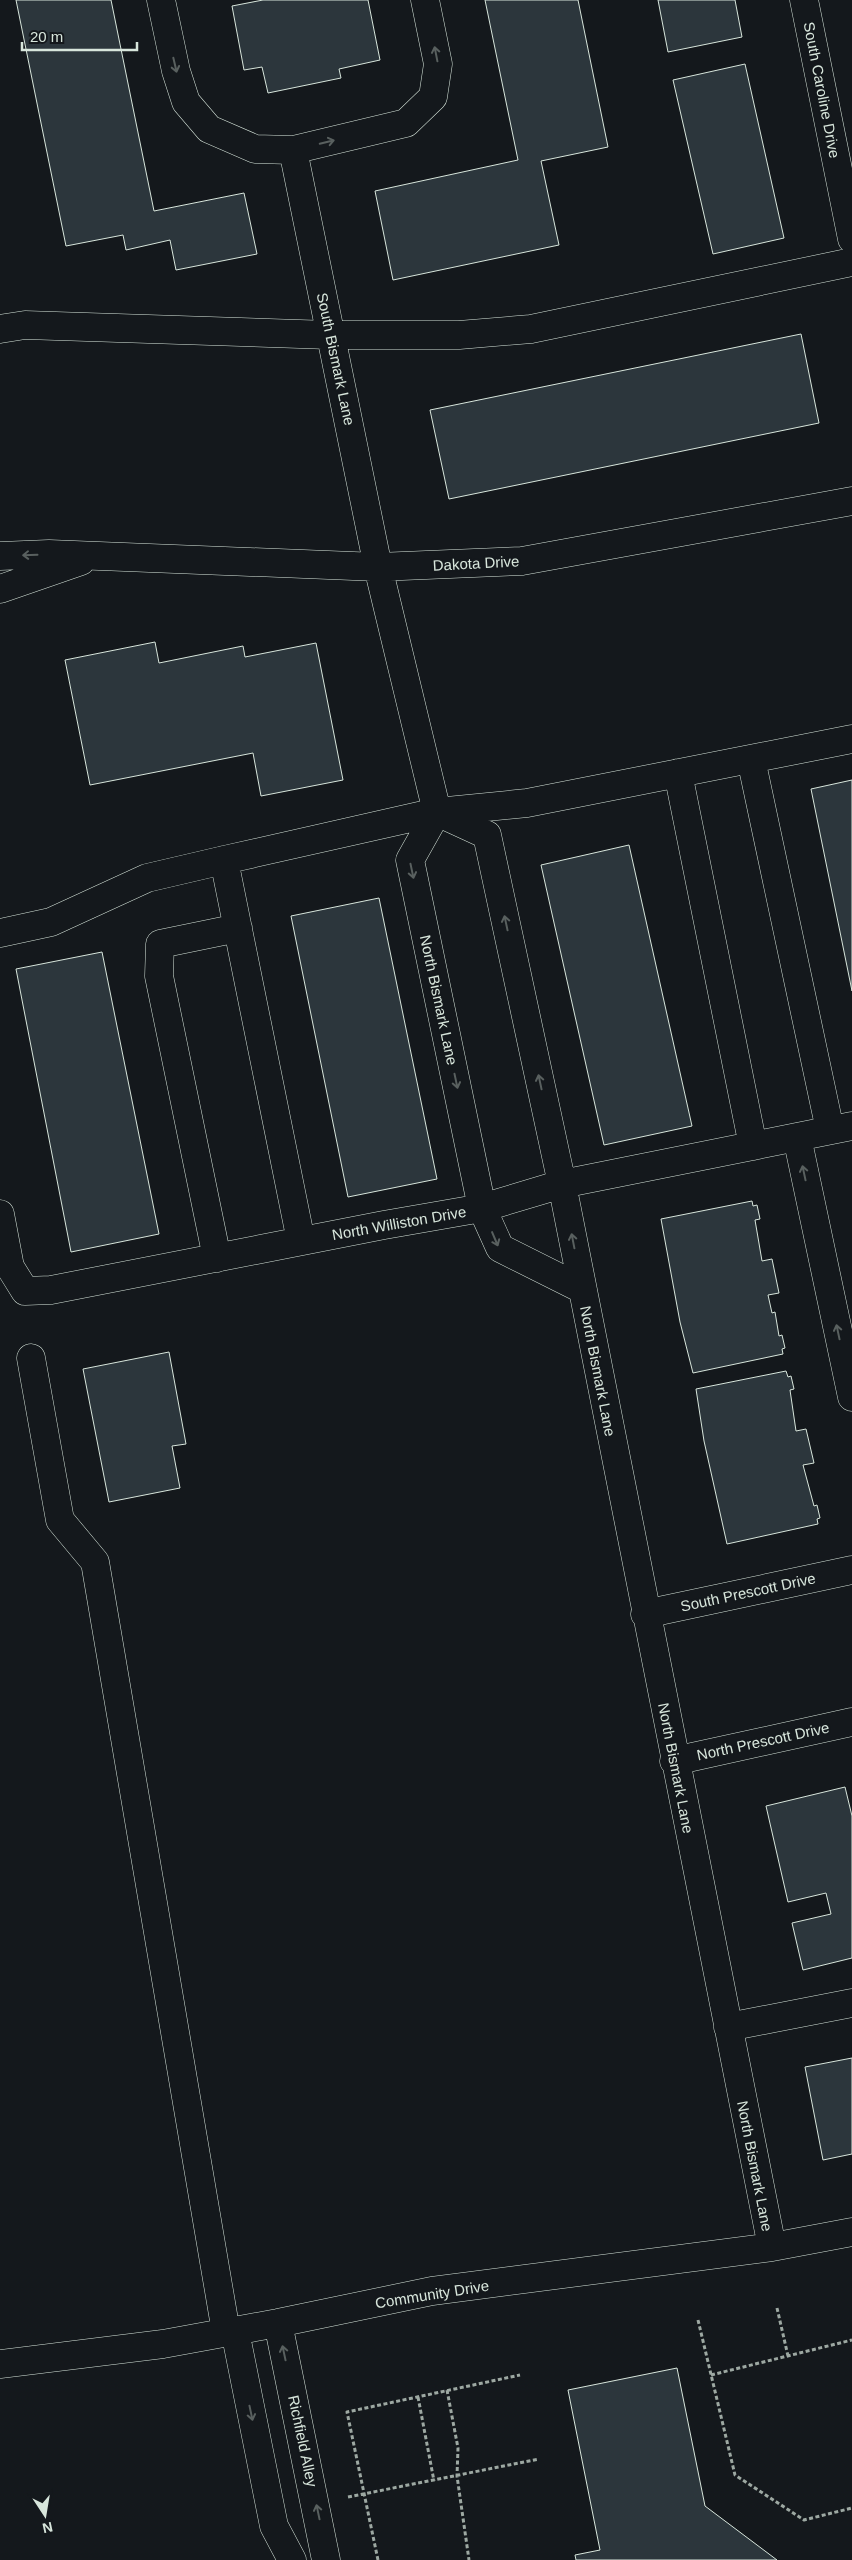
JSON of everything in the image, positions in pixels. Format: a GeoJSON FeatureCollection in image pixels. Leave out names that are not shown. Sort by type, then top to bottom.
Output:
{"type":"FeatureCollection","features":[{"type":"Feature","properties":{"kind":"street"},"geometry":{"type":"LineString","coordinates":[[161,0],[176,71],[186,102],[209,129],[255,149],[293,150],[406,123],[433,97],[438,64],[425,0]]}},
{"type":"Feature","properties":{"kind":"street","name":"South Caroline Drive"},"geometry":{"type":"LineString","coordinates":[[804,0],[850,224]]}},
{"type":"Feature","properties":{"kind":"street","name":"South Bismark Lane"},"geometry":{"type":"LineString","coordinates":[[293,150],[378,568]]}},
{"type":"Feature","properties":{"kind":"street"},"geometry":{"type":"LineString","coordinates":[[0,329],[25,325],[330,335],[459,335],[531,328],[852,262]]}},
{"type":"Feature","properties":{"kind":"street","name":"Dakota Drive"},"geometry":{"type":"LineString","coordinates":[[0,556],[49,554],[378,568],[522,562],[852,501]]}},
{"type":"Feature","properties":{"kind":"street","name":"Dakota Drive"},"geometry":{"type":"LineString","coordinates":[[0,590],[94,556]]}},
{"type":"Feature","properties":{"kind":"street"},"geometry":{"type":"LineString","coordinates":[[378,568],[437,812]]}},
{"type":"Feature","properties":{"kind":"street"},"geometry":{"type":"LineString","coordinates":[[0,932],[51,922],[147,878],[224,860],[437,812],[527,803],[852,739]]}},
{"type":"Feature","properties":{"kind":"street"},"geometry":{"type":"LineString","coordinates":[[751,759],[841,1128]]}},
{"type":"Feature","properties":{"kind":"street"},"geometry":{"type":"LineString","coordinates":[[678,773],[753,1146]]}},
{"type":"Feature","properties":{"kind":"street","name":"North Bismark Lane"},"geometry":{"type":"LineString","coordinates":[[582,1289],[500,1248],[482,1208],[410,860],[437,812],[488,835],[562,1184],[674,1761],[772,2247]]}},
{"type":"Feature","properties":{"kind":"street"},"geometry":{"type":"LineString","coordinates":[[224,860],[301,1241]]}},
{"type":"Feature","properties":{"kind":"street"},"geometry":{"type":"LineString","coordinates":[[217,1258],[159,976],[160,944],[238,928]]}},
{"type":"Feature","properties":{"kind":"street","name":"North Williston Drive"},"geometry":{"type":"LineString","coordinates":[[0,1214],[10,1267],[25,1291],[51,1290],[482,1208],[562,1184],[841,1128]]}},
{"type":"Feature","properties":{"kind":"street"},"geometry":{"type":"LineString","coordinates":[[797,1137],[852,1397]]}},
{"type":"Feature","properties":{"kind":"street"},"geometry":{"type":"LineString","coordinates":[[31,1358],[60,1520],[94,1562],[230,2332],[274,2526],[292,2560]]}},
{"type":"Feature","properties":{"kind":"street","name":"South Prescott Drive"},"geometry":{"type":"LineString","coordinates":[[645,1614],[852,1570]]}},
{"type":"Feature","properties":{"kind":"street","name":"North Prescott Drive"},"geometry":{"type":"LineString","coordinates":[[674,1761],[852,1722]]}},
{"type":"Feature","properties":{"kind":"street"},"geometry":{"type":"LineString","coordinates":[[728,2027],[852,2003]]}},
{"type":"Feature","properties":{"kind":"street","name":"Community Drive"},"geometry":{"type":"LineString","coordinates":[[4,2366],[163,2344],[278,2323],[432,2291],[772,2247],[852,2232]]}},
{"type":"Feature","properties":{"kind":"street","name":"Richfield Alley"},"geometry":{"type":"LineString","coordinates":[[278,2323],[326,2560]]}},
{"type":"Feature","properties":{"kind":"path"},"geometry":{"type":"LineString","coordinates":[[777,2308],[788,2356]]}},
{"type":"Feature","properties":{"kind":"path"},"geometry":{"type":"LineString","coordinates":[[698,2320],[735,2475],[804,2520],[852,2508]]}},
{"type":"Feature","properties":{"kind":"path"},"geometry":{"type":"LineString","coordinates":[[711,2374],[852,2340]]}},
{"type":"Feature","properties":{"kind":"path"},"geometry":{"type":"LineString","coordinates":[[378,2560],[347,2412],[520,2375]]}},
{"type":"Feature","properties":{"kind":"path"},"geometry":{"type":"LineString","coordinates":[[447,2390],[458,2448],[457,2476],[469,2560]]}},
{"type":"Feature","properties":{"kind":"path"},"geometry":{"type":"LineString","coordinates":[[418,2396],[434,2481]]}},
{"type":"Feature","properties":{"kind":"path"},"geometry":{"type":"LineString","coordinates":[[347,2498],[539,2459]]}},
{"type":"Feature","properties":{"kind":"building"},"geometry":{"type":"Polygon","coordinates":[[[16,0],[111,0],[154,211],[244,193],[257,254],[176,270],[170,240],[126,250],[123,235],[66,246],[16,0]]]}},
{"type":"Feature","properties":{"kind":"building"},"geometry":{"type":"Polygon","coordinates":[[[263,0],[368,0],[380,60],[339,69],[341,78],[268,93],[262,67],[244,70],[232,6],[263,0]]]}},
{"type":"Feature","properties":{"kind":"building"},"geometry":{"type":"Polygon","coordinates":[[[485,0],[578,0],[608,147],[541,161],[559,245],[393,280],[375,191],[518,160],[485,0]]]}},
{"type":"Feature","properties":{"kind":"building"},"geometry":{"type":"Polygon","coordinates":[[[658,0],[735,0],[742,37],[668,52],[658,0]]]}},
{"type":"Feature","properties":{"kind":"building"},"geometry":{"type":"Polygon","coordinates":[[[745,64],[784,238],[713,254],[673,80],[745,64]]]}},
{"type":"Feature","properties":{"kind":"building"},"geometry":{"type":"Polygon","coordinates":[[[801,334],[819,423],[449,499],[430,410],[801,334]]]}},
{"type":"Feature","properties":{"kind":"building"},"geometry":{"type":"Polygon","coordinates":[[[155,642],[159,663],[243,646],[245,657],[316,643],[343,780],[261,796],[253,753],[90,785],[65,660],[155,642]]]}},
{"type":"Feature","properties":{"kind":"building"},"geometry":{"type":"Polygon","coordinates":[[[852,780],[852,991],[811,789],[852,780]]]}},
{"type":"Feature","properties":{"kind":"building"},"geometry":{"type":"Polygon","coordinates":[[[629,845],[692,1126],[604,1145],[541,865],[629,845]]]}},
{"type":"Feature","properties":{"kind":"building"},"geometry":{"type":"Polygon","coordinates":[[[379,898],[437,1179],[348,1197],[291,916],[379,898]]]}},
{"type":"Feature","properties":{"kind":"building"},"geometry":{"type":"Polygon","coordinates":[[[102,952],[159,1234],[71,1252],[16,969],[102,952]]]}},
{"type":"Feature","properties":{"kind":"building"},"geometry":{"type":"Polygon","coordinates":[[[752,1201],[753,1206],[757,1205],[760,1219],[755,1220],[762,1261],[772,1259],[779,1293],[768,1295],[772,1313],[775,1312],[779,1336],[782,1335],[785,1348],[782,1349],[783,1354],[693,1373],[680,1322],[661,1219],[752,1201]]]}},
{"type":"Feature","properties":{"kind":"building"},"geometry":{"type":"Polygon","coordinates":[[[169,1352],[186,1444],[172,1446],[180,1488],[109,1502],[83,1369],[169,1352]]]}},
{"type":"Feature","properties":{"kind":"building"},"geometry":{"type":"Polygon","coordinates":[[[786,1371],[788,1377],[791,1376],[794,1389],[790,1390],[796,1431],[806,1429],[814,1463],[803,1465],[814,1506],[817,1505],[820,1518],[817,1519],[818,1524],[727,1544],[704,1441],[696,1389],[786,1371]]]}},
{"type":"Feature","properties":{"kind":"building"},"geometry":{"type":"Polygon","coordinates":[[[845,1787],[852,1816],[852,1958],[803,1970],[792,1923],[831,1914],[826,1893],[788,1902],[766,1806],[845,1787]]]}},
{"type":"Feature","properties":{"kind":"building"},"geometry":{"type":"Polygon","coordinates":[[[852,2058],[852,2154],[823,2160],[805,2067],[852,2058]]]}},
{"type":"Feature","properties":{"kind":"building"},"geometry":{"type":"Polygon","coordinates":[[[677,2368],[705,2506],[777,2560],[576,2560],[575,2555],[600,2550],[568,2390],[677,2368]]]}}]}
